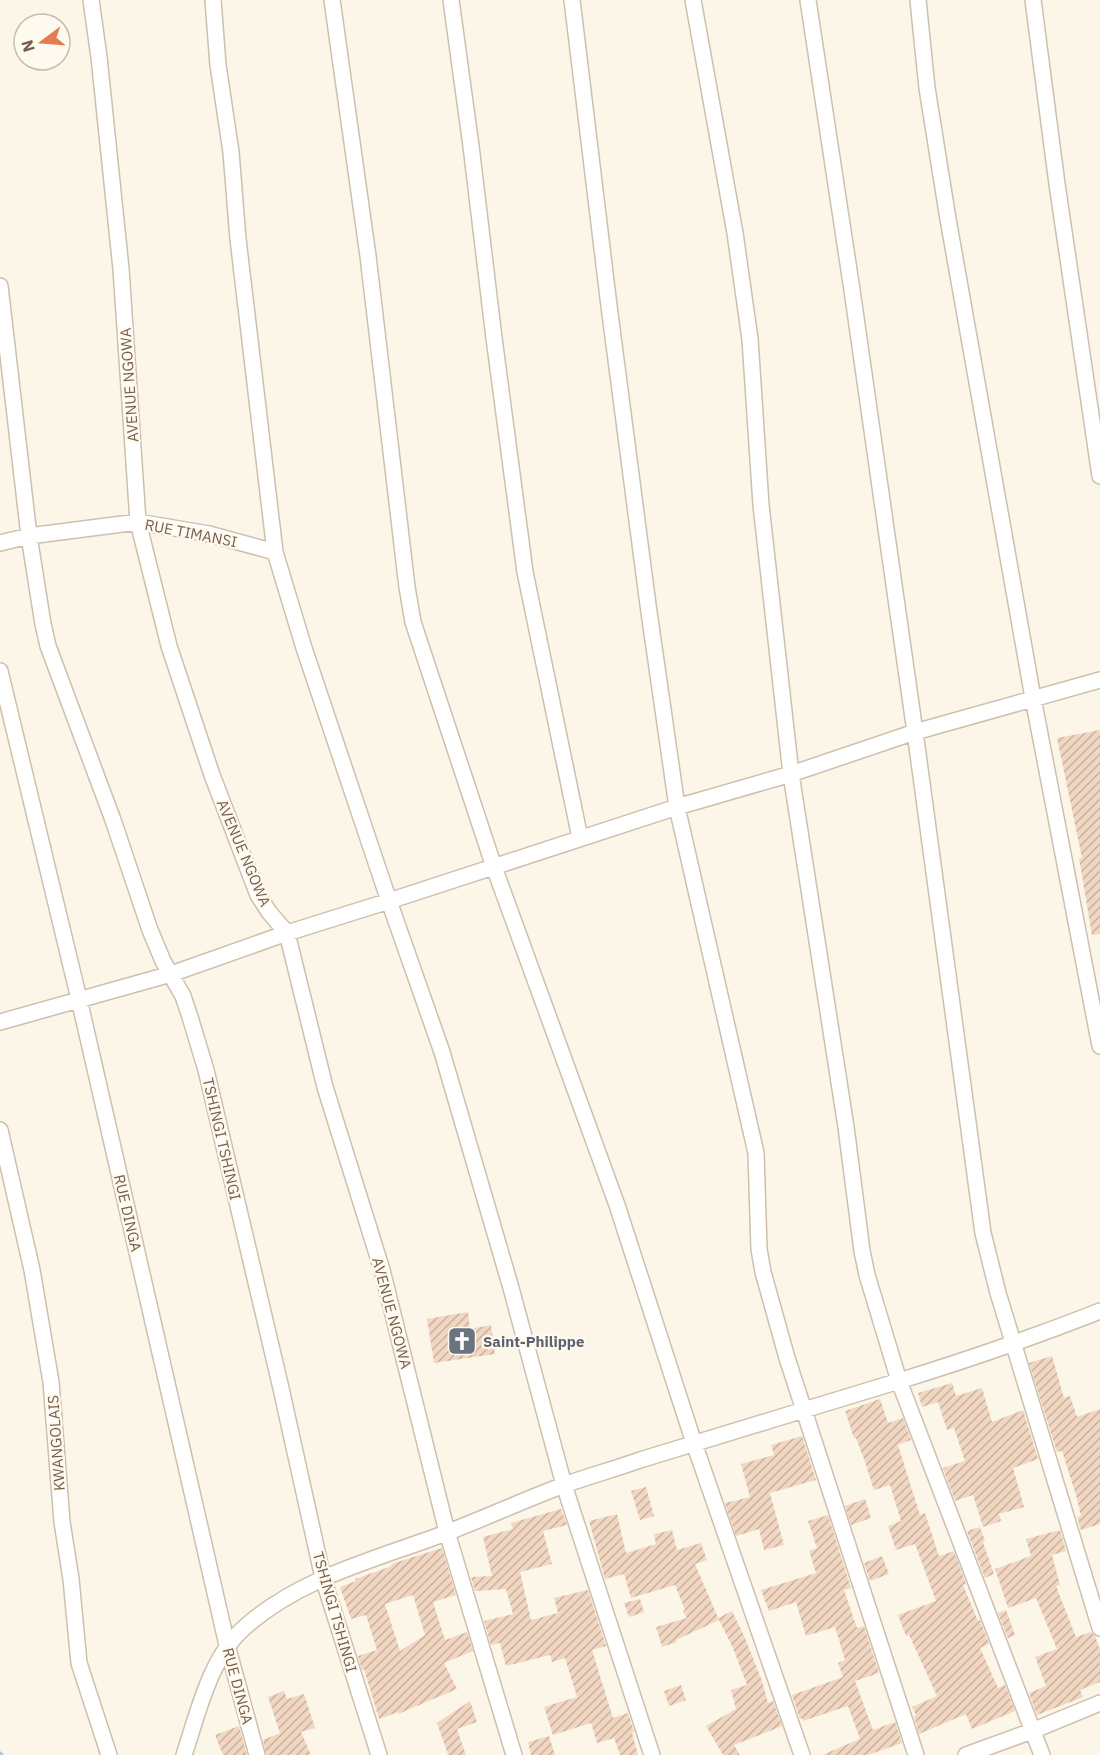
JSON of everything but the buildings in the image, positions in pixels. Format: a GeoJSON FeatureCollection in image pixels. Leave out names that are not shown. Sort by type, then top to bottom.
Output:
{"type":"FeatureCollection","features":[{"type":"Feature","properties":{"kind":"street","name":"AVENUE NGOWA"},"geometry":{"type":"LineString","coordinates":[[91,0],[121,269],[138,522],[169,646],[212,775],[258,895],[268,912],[286,933],[325,1087],[382,1270],[447,1532],[514,1755]]}},
{"type":"Feature","properties":{"kind":"street"},"geometry":{"type":"LineString","coordinates":[[213,0],[218,65],[231,152],[238,238],[275,552],[304,648],[442,1052],[508,1277],[564,1485],[652,1755]]}},
{"type":"Feature","properties":{"kind":"street"},"geometry":{"type":"LineString","coordinates":[[332,0],[368,256],[413,622],[494,867],[617,1204],[694,1443],[802,1755]]}},
{"type":"Feature","properties":{"kind":"street"},"geometry":{"type":"LineString","coordinates":[[451,0],[525,572],[579,838]]}},
{"type":"Feature","properties":{"kind":"street"},"geometry":{"type":"LineString","coordinates":[[572,0],[609,306],[677,807],[756,1153],[759,1249],[763,1272],[787,1358],[916,1755]]}},
{"type":"Feature","properties":{"kind":"street"},"geometry":{"type":"LineString","coordinates":[[693,0],[735,233],[750,339],[761,506],[791,774],[846,1127],[862,1251],[899,1381],[1042,1755]]}},
{"type":"Feature","properties":{"kind":"street"},"geometry":{"type":"LineString","coordinates":[[808,0],[915,732],[983,1233],[998,1293],[1100,1629]]}},
{"type":"Feature","properties":{"kind":"street"},"geometry":{"type":"LineString","coordinates":[[918,0],[927,88],[946,208],[1033,698],[1100,1046]]}},
{"type":"Feature","properties":{"kind":"street"},"geometry":{"type":"LineString","coordinates":[[1033,0],[1100,476]]}},
{"type":"Feature","properties":{"kind":"street","name":"TSHINGI TSHINGI"},"geometry":{"type":"LineString","coordinates":[[0,286],[29,536],[48,646],[113,820],[150,930],[163,961],[183,996],[206,1070],[323,1578],[379,1755]]}},
{"type":"Feature","properties":{"kind":"street","name":"RUE TIMANSI"},"geometry":{"type":"LineString","coordinates":[[0,543],[29,536],[138,522],[209,534],[275,552]]}},
{"type":"Feature","properties":{"kind":"street","name":"RUE DINGA"},"geometry":{"type":"LineString","coordinates":[[0,671],[79,999],[227,1646],[257,1755]]}},
{"type":"Feature","properties":{"kind":"street"},"geometry":{"type":"LineString","coordinates":[[0,1022],[171,974],[286,933],[677,807],[791,774],[915,732],[1100,680]]}},
{"type":"Feature","properties":{"kind":"street","name":"KWANGOLAIS"},"geometry":{"type":"LineString","coordinates":[[0,1130],[32,1270],[51,1382],[62,1522],[79,1662],[108,1755]]}},
{"type":"Feature","properties":{"kind":"street"},"geometry":{"type":"LineString","coordinates":[[184,1755],[200,1705],[227,1646],[243,1628],[266,1610],[323,1578],[564,1485],[1014,1344],[1100,1311]]}},
{"type":"Feature","properties":{"kind":"street"},"geometry":{"type":"LineString","coordinates":[[966,1755],[1032,1731],[1100,1702]]}},
{"type":"Feature","properties":{"kind":"place","name":"Saint-Philippe"},"geometry":{"type":"Point","coordinates":[462,1341]}}]}
